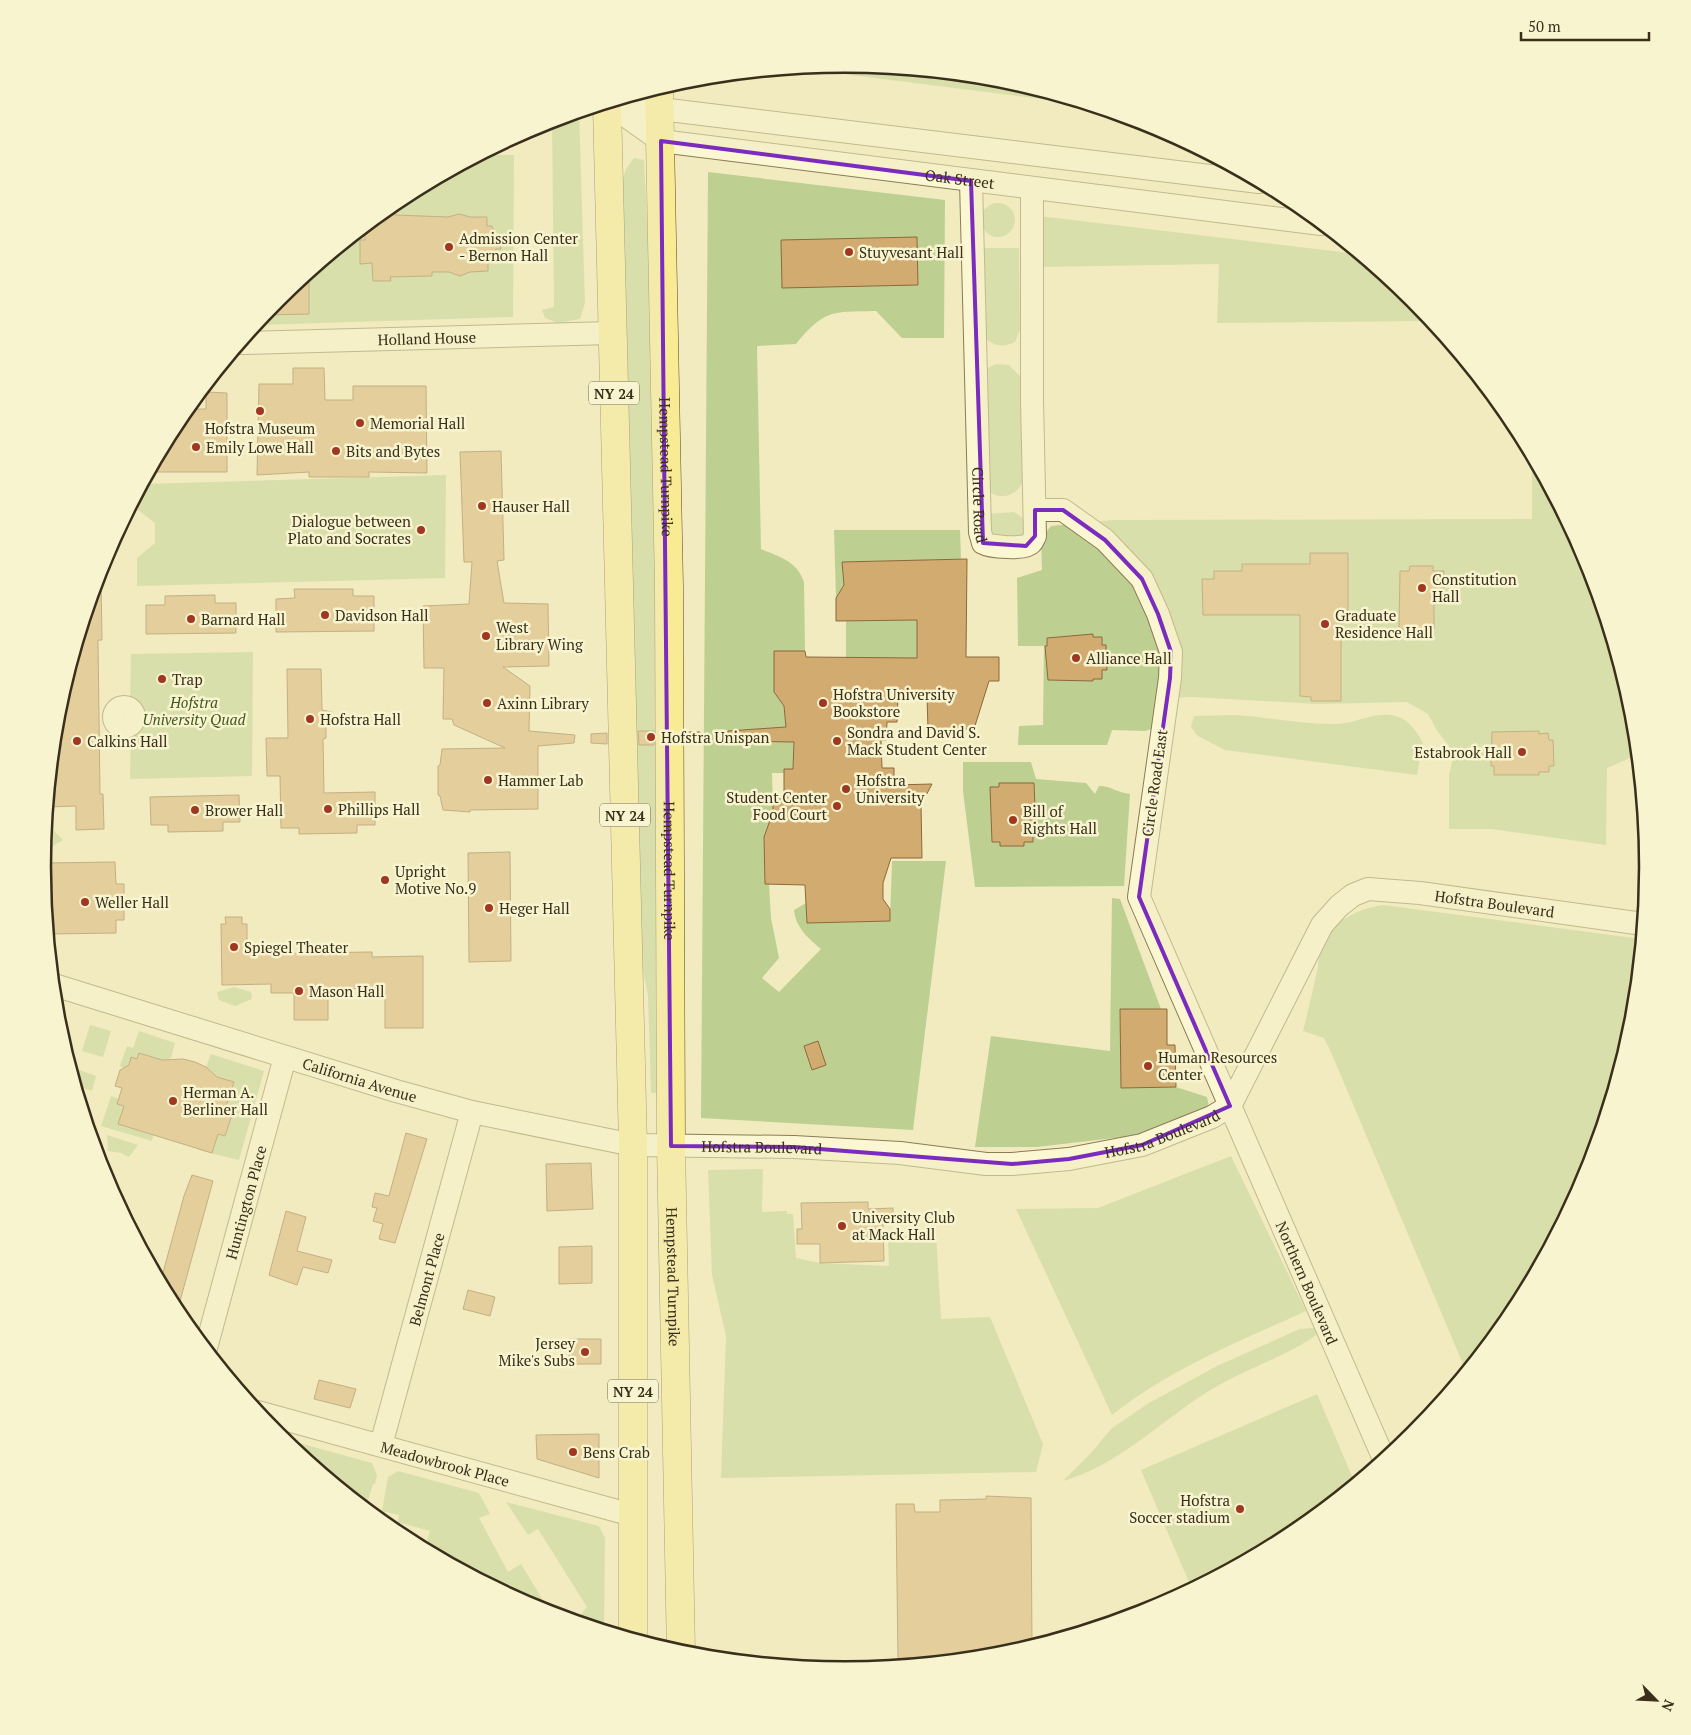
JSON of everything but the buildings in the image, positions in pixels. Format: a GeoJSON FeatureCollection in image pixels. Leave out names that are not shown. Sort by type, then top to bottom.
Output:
{"type":"FeatureCollection","features":[{"type":"Feature","properties":{"kind":"main road","name":"Hempstead Turnpike"},"geometry":{"type":"LineString","coordinates":[[660,99],[669,586],[671,1146],[681,1644]]}},
{"type":"Feature","properties":{"kind":"main road","name":"NY 24"},"geometry":{"type":"LineString","coordinates":[[610,109],[612,333],[633,1145],[633,1633]]}},
{"type":"Feature","properties":{"kind":"street"},"geometry":{"type":"LineString","coordinates":[[635,102],[660,99],[1242,180]]}},
{"type":"Feature","properties":{"kind":"street","name":"Oak Street"},"geometry":{"type":"LineString","coordinates":[[615,108],[661,141],[1309,223]]}},
{"type":"Feature","properties":{"kind":"street","name":"Circle Road"},"geometry":{"type":"LineString","coordinates":[[971,181],[979,519],[983,543],[989,546],[1026,546],[1031,543],[1035,536],[1036,510],[1032,400],[1032,189]]}},
{"type":"Feature","properties":{"kind":"street","name":"Holland House"},"geometry":{"type":"LineString","coordinates":[[249,343],[612,333]]}},
{"type":"Feature","properties":{"kind":"street","name":"Circle Road East"},"geometry":{"type":"LineString","coordinates":[[1036,510],[1063,510],[1105,540],[1142,579],[1169,644],[1171,652],[1170,678],[1139,897],[1230,1106]]}},
{"type":"Feature","properties":{"kind":"street","name":"Hofstra Boulevard"},"geometry":{"type":"LineString","coordinates":[[671,1146],[794,1147],[900,1153],[986,1164],[1012,1164],[1069,1160],[1142,1144],[1212,1117],[1230,1106],[1322,925],[1339,906],[1353,895],[1368,889],[1388,889],[1638,923]]}},
{"type":"Feature","properties":{"kind":"street","name":"California Avenue"},"geometry":{"type":"LineString","coordinates":[[61,987],[285,1057],[472,1112],[633,1145],[671,1146]]}},
{"type":"Feature","properties":{"kind":"street","name":"Huntington Place"},"geometry":{"type":"LineString","coordinates":[[208,1341],[285,1057]]}},
{"type":"Feature","properties":{"kind":"street","name":"Northern Boulevard"},"geometry":{"type":"LineString","coordinates":[[1230,1106],[1381,1453]]}},
{"type":"Feature","properties":{"kind":"street","name":"Belmont Place"},"geometry":{"type":"LineString","coordinates":[[381,1445],[472,1112]]}},
{"type":"Feature","properties":{"kind":"street","name":"Meadowbrook Place"},"geometry":{"type":"LineString","coordinates":[[271,1416],[632,1514]]}},
{"type":"Feature","properties":{"kind":"highlighted area"},"geometry":{"type":"Polygon","coordinates":[[[661,141],[971,181],[983,543],[1026,546],[1035,536],[1035,510],[1063,510],[1105,540],[1142,579],[1158,614],[1171,652],[1170,678],[1139,897],[1230,1106],[1142,1145],[1069,1159],[1012,1164],[794,1147],[671,1146],[661,141]]]}},
{"type":"Feature","properties":{"kind":"green space"},"geometry":{"type":"Polygon","coordinates":[[[837,73],[897,75],[949,80],[1052,100],[837,73]]]}},
{"type":"Feature","properties":{"kind":"green space"},"geometry":{"type":"Polygon","coordinates":[[[579,119],[585,303],[580,319],[558,323],[545,318],[542,310],[554,307],[552,130],[579,119]]]}},
{"type":"Feature","properties":{"kind":"green space"},"geometry":{"type":"Polygon","coordinates":[[[494,155],[514,155],[513,317],[266,325],[322,270],[362,237],[404,207],[494,155]]]}},
{"type":"Feature","properties":{"kind":"green space"},"geometry":{"type":"Polygon","coordinates":[[[634,158],[644,160],[653,339],[659,560],[658,1093],[651,1093],[648,996],[634,922],[621,184],[626,169],[634,158]]]}},
{"type":"Feature","properties":{"kind":"green space"},"geometry":{"type":"Polygon","coordinates":[[[708,172],[945,200],[944,338],[902,338],[876,311],[849,312],[822,318],[796,344],[757,346],[761,549],[781,557],[792,564],[801,575],[804,582],[805,651],[774,651],[774,692],[784,706],[794,726],[793,769],[784,769],[784,773],[772,773],[773,812],[764,837],[764,847],[773,847],[773,853],[764,853],[765,884],[769,884],[771,918],[779,958],[762,978],[779,992],[821,949],[807,937],[800,927],[794,910],[806,903],[807,923],[890,921],[892,861],[946,861],[913,1130],[701,1118],[708,172]]]}},
{"type":"Feature","properties":{"kind":"green space"},"geometry":{"type":"Polygon","coordinates":[[[998,203],[1010,208],[1015,220],[1010,232],[998,237],[986,232],[981,220],[986,208],[998,203]]]}},
{"type":"Feature","properties":{"kind":"green space"},"geometry":{"type":"Polygon","coordinates":[[[1039,216],[1348,253],[1369,270],[1421,321],[1217,323],[1219,264],[1038,267],[1039,216]]]}},
{"type":"Feature","properties":{"kind":"green space"},"geometry":{"type":"Polygon","coordinates":[[[979,248],[1019,248],[1020,330],[1015,342],[1010,344],[998,345],[990,342],[983,336],[979,248]]]}},
{"type":"Feature","properties":{"kind":"green space"},"geometry":{"type":"Polygon","coordinates":[[[996,364],[1009,365],[1021,377],[1023,481],[1013,493],[1003,496],[998,496],[988,491],[986,369],[996,364]]]}},
{"type":"Feature","properties":{"kind":"green space"},"geometry":{"type":"Polygon","coordinates":[[[1532,468],[1558,516],[1598,612],[1613,662],[1624,713],[1632,757],[1607,768],[1606,845],[1491,829],[1449,829],[1449,775],[1454,753],[1436,729],[1428,714],[1407,702],[1317,704],[1192,697],[1167,698],[1155,728],[1145,731],[1112,730],[1107,745],[1018,745],[1019,726],[1043,725],[1044,646],[1018,646],[1017,578],[1042,570],[1041,538],[1051,526],[1113,520],[1532,519],[1532,468]]]}},
{"type":"Feature","properties":{"kind":"green space"},"geometry":{"type":"Polygon","coordinates":[[[446,475],[445,578],[137,586],[137,558],[155,543],[155,523],[138,510],[150,484],[446,475]]]}},
{"type":"Feature","properties":{"kind":"green space"},"geometry":{"type":"Polygon","coordinates":[[[1014,512],[1023,518],[1025,531],[1023,537],[993,544],[987,514],[1014,512]]]}},
{"type":"Feature","properties":{"kind":"green space"},"geometry":{"type":"Polygon","coordinates":[[[834,530],[960,530],[961,559],[842,562],[844,585],[836,598],[834,530]]]}},
{"type":"Feature","properties":{"kind":"green space"},"geometry":{"type":"Polygon","coordinates":[[[917,620],[917,658],[846,658],[846,621],[917,620]]]}},
{"type":"Feature","properties":{"kind":"green space","name":"Hofstra University Quad"},"geometry":{"type":"Polygon","coordinates":[[[253,652],[252,776],[130,779],[131,728],[136,716],[130,707],[131,654],[253,652]]]}},
{"type":"Feature","properties":{"kind":"green space"},"geometry":{"type":"Polygon","coordinates":[[[1235,715],[1325,724],[1344,723],[1377,715],[1396,716],[1410,724],[1423,743],[1417,775],[1225,750],[1198,736],[1191,727],[1194,716],[1235,715]]]}},
{"type":"Feature","properties":{"kind":"green space"},"geometry":{"type":"Polygon","coordinates":[[[963,762],[1031,762],[1036,779],[1086,783],[1095,794],[1099,786],[1130,794],[1124,886],[975,887],[963,791],[963,762]]]}},
{"type":"Feature","properties":{"kind":"green space"},"geometry":{"type":"Polygon","coordinates":[[[52,829],[63,840],[52,846],[52,829]]]}},
{"type":"Feature","properties":{"kind":"green space"},"geometry":{"type":"Polygon","coordinates":[[[1112,898],[1120,899],[1161,1009],[1120,1009],[1121,1088],[1176,1087],[1207,1097],[1210,1112],[1140,1135],[1037,1147],[975,1147],[991,1036],[1110,1051],[1112,898]]]}},
{"type":"Feature","properties":{"kind":"green space"},"geometry":{"type":"Polygon","coordinates":[[[1383,905],[1636,938],[1633,971],[1613,1073],[1598,1123],[1579,1171],[1558,1219],[1533,1265],[1506,1309],[1464,1366],[1330,1050],[1324,1038],[1303,1031],[1318,969],[1319,952],[1328,933],[1344,919],[1383,905]]]}},
{"type":"Feature","properties":{"kind":"green space"},"geometry":{"type":"Polygon","coordinates":[[[234,987],[251,992],[252,999],[235,1006],[219,1000],[217,992],[234,987]]]}},
{"type":"Feature","properties":{"kind":"green space"},"geometry":{"type":"Polygon","coordinates":[[[90,1025],[111,1031],[103,1057],[82,1051],[90,1025]]]}},
{"type":"Feature","properties":{"kind":"green space"},"geometry":{"type":"Polygon","coordinates":[[[139,1031],[175,1043],[171,1058],[162,1060],[139,1053],[137,1059],[131,1057],[129,1065],[124,1068],[120,1066],[127,1046],[133,1048],[139,1031]]]}},
{"type":"Feature","properties":{"kind":"green space"},"geometry":{"type":"Polygon","coordinates":[[[211,1054],[264,1071],[239,1160],[198,1150],[218,1134],[225,1136],[233,1109],[226,1106],[234,1082],[217,1077],[206,1067],[211,1054]]]}},
{"type":"Feature","properties":{"kind":"green space"},"geometry":{"type":"Polygon","coordinates":[[[77,1069],[96,1076],[92,1091],[82,1088],[77,1069]]]}},
{"type":"Feature","properties":{"kind":"green space"},"geometry":{"type":"Polygon","coordinates":[[[111,1096],[119,1099],[117,1104],[124,1106],[118,1124],[153,1135],[152,1141],[101,1126],[111,1096]]]}},
{"type":"Feature","properties":{"kind":"green space"},"geometry":{"type":"Polygon","coordinates":[[[107,1135],[138,1145],[129,1157],[121,1153],[108,1151],[107,1135]]]}},
{"type":"Feature","properties":{"kind":"green space"},"geometry":{"type":"Polygon","coordinates":[[[1231,1156],[1306,1311],[1205,1357],[1157,1384],[1112,1415],[1016,1209],[1098,1208],[1231,1156]]]}},
{"type":"Feature","properties":{"kind":"green space"},"geometry":{"type":"Polygon","coordinates":[[[763,1169],[762,1212],[787,1211],[787,1214],[793,1214],[796,1258],[820,1263],[889,1266],[888,1238],[936,1234],[941,1319],[990,1317],[1043,1444],[1036,1472],[721,1478],[726,1336],[712,1275],[708,1170],[763,1169]]]}},
{"type":"Feature","properties":{"kind":"green space"},"geometry":{"type":"Polygon","coordinates":[[[1327,1327],[1288,1352],[1219,1385],[1105,1463],[1063,1481],[1112,1428],[1149,1403],[1217,1366],[1300,1329],[1327,1327]]]}},
{"type":"Feature","properties":{"kind":"green space","name":"Hofstra Soccer stadium"},"geometry":{"type":"Polygon","coordinates":[[[1317,1394],[1353,1478],[1287,1528],[1243,1555],[1190,1583],[1141,1470],[1317,1394]]]}},
{"type":"Feature","properties":{"kind":"green space"},"geometry":{"type":"Polygon","coordinates":[[[299,1443],[372,1463],[377,1475],[375,1484],[373,1484],[368,1502],[322,1465],[299,1443]]]}},
{"type":"Feature","properties":{"kind":"green space"},"geometry":{"type":"Polygon","coordinates":[[[398,1471],[479,1493],[490,1514],[479,1518],[508,1572],[521,1564],[544,1602],[494,1580],[448,1555],[427,1542],[430,1531],[398,1522],[399,1515],[382,1511],[388,1477],[398,1471]]]}},
{"type":"Feature","properties":{"kind":"green space"},"geometry":{"type":"Polygon","coordinates":[[[506,1502],[599,1526],[605,1538],[604,1624],[580,1616],[587,1607],[538,1529],[528,1535],[506,1502]]]}},
{"type":"Feature","properties":{"kind":"place","name":"Admission Center - Bernon Hall"},"geometry":{"type":"Point","coordinates":[449,247]}},
{"type":"Feature","properties":{"kind":"place","name":"Stuyvesant Hall"},"geometry":{"type":"Point","coordinates":[849,252]}},
{"type":"Feature","properties":{"kind":"place","name":"Hofstra Museum"},"geometry":{"type":"Point","coordinates":[260,411]}},
{"type":"Feature","properties":{"kind":"place","name":"Memorial Hall"},"geometry":{"type":"Point","coordinates":[360,423]}},
{"type":"Feature","properties":{"kind":"place","name":"Emily Lowe Hall"},"geometry":{"type":"Point","coordinates":[196,447]}},
{"type":"Feature","properties":{"kind":"place","name":"Bits and Bytes"},"geometry":{"type":"Point","coordinates":[336,451]}},
{"type":"Feature","properties":{"kind":"place","name":"Hauser Hall"},"geometry":{"type":"Point","coordinates":[482,506]}},
{"type":"Feature","properties":{"kind":"place","name":"Dialogue between Plato and Socrates"},"geometry":{"type":"Point","coordinates":[421,530]}},
{"type":"Feature","properties":{"kind":"place","name":"Constitution Hall"},"geometry":{"type":"Point","coordinates":[1422,588]}},
{"type":"Feature","properties":{"kind":"place","name":"Davidson Hall"},"geometry":{"type":"Point","coordinates":[325,615]}},
{"type":"Feature","properties":{"kind":"place","name":"Barnard Hall"},"geometry":{"type":"Point","coordinates":[191,619]}},
{"type":"Feature","properties":{"kind":"place","name":"Graduate Residence Hall"},"geometry":{"type":"Point","coordinates":[1325,624]}},
{"type":"Feature","properties":{"kind":"place","name":"West Library Wing"},"geometry":{"type":"Point","coordinates":[486,636]}},
{"type":"Feature","properties":{"kind":"place","name":"Alliance Hall"},"geometry":{"type":"Point","coordinates":[1076,658]}},
{"type":"Feature","properties":{"kind":"place","name":"Trap"},"geometry":{"type":"Point","coordinates":[162,679]}},
{"type":"Feature","properties":{"kind":"place","name":"Axinn Library"},"geometry":{"type":"Point","coordinates":[487,703]}},
{"type":"Feature","properties":{"kind":"place","name":"Hofstra University Bookstore"},"geometry":{"type":"Point","coordinates":[823,703]}},
{"type":"Feature","properties":{"kind":"place","name":"Hofstra Hall"},"geometry":{"type":"Point","coordinates":[310,719]}},
{"type":"Feature","properties":{"kind":"place","name":"Hofstra Unispan"},"geometry":{"type":"Point","coordinates":[651,737]}},
{"type":"Feature","properties":{"kind":"place","name":"Calkins Hall"},"geometry":{"type":"Point","coordinates":[77,741]}},
{"type":"Feature","properties":{"kind":"place","name":"Sondra and David S. Mack Student Center"},"geometry":{"type":"Point","coordinates":[837,741]}},
{"type":"Feature","properties":{"kind":"place","name":"Estabrook Hall"},"geometry":{"type":"Point","coordinates":[1522,752]}},
{"type":"Feature","properties":{"kind":"place","name":"Hammer Lab"},"geometry":{"type":"Point","coordinates":[488,780]}},
{"type":"Feature","properties":{"kind":"place","name":"Hofstra University"},"geometry":{"type":"Point","coordinates":[846,789]}},
{"type":"Feature","properties":{"kind":"place","name":"Student Center Food Court"},"geometry":{"type":"Point","coordinates":[837,806]}},
{"type":"Feature","properties":{"kind":"place","name":"Phillips Hall"},"geometry":{"type":"Point","coordinates":[328,809]}},
{"type":"Feature","properties":{"kind":"place","name":"Brower Hall"},"geometry":{"type":"Point","coordinates":[195,810]}},
{"type":"Feature","properties":{"kind":"place","name":"Bill of Rights Hall"},"geometry":{"type":"Point","coordinates":[1013,820]}},
{"type":"Feature","properties":{"kind":"place","name":"Upright Motive No.9"},"geometry":{"type":"Point","coordinates":[385,880]}},
{"type":"Feature","properties":{"kind":"place","name":"Weller Hall"},"geometry":{"type":"Point","coordinates":[85,902]}},
{"type":"Feature","properties":{"kind":"place","name":"Heger Hall"},"geometry":{"type":"Point","coordinates":[489,908]}},
{"type":"Feature","properties":{"kind":"place","name":"Spiegel Theater"},"geometry":{"type":"Point","coordinates":[234,947]}},
{"type":"Feature","properties":{"kind":"place","name":"Mason Hall"},"geometry":{"type":"Point","coordinates":[299,991]}},
{"type":"Feature","properties":{"kind":"place","name":"Human Resources Center"},"geometry":{"type":"Point","coordinates":[1148,1066]}},
{"type":"Feature","properties":{"kind":"place","name":"Herman A. Berliner Hall"},"geometry":{"type":"Point","coordinates":[173,1101]}},
{"type":"Feature","properties":{"kind":"place","name":"University Club at Mack Hall"},"geometry":{"type":"Point","coordinates":[842,1226]}},
{"type":"Feature","properties":{"kind":"place","name":"Jersey Mike's Subs"},"geometry":{"type":"Point","coordinates":[585,1352]}},
{"type":"Feature","properties":{"kind":"place","name":"Bens Crab"},"geometry":{"type":"Point","coordinates":[573,1452]}},
{"type":"Feature","properties":{"kind":"place","name":"Hofstra Soccer stadium"},"geometry":{"type":"Point","coordinates":[1240,1509]}}]}
